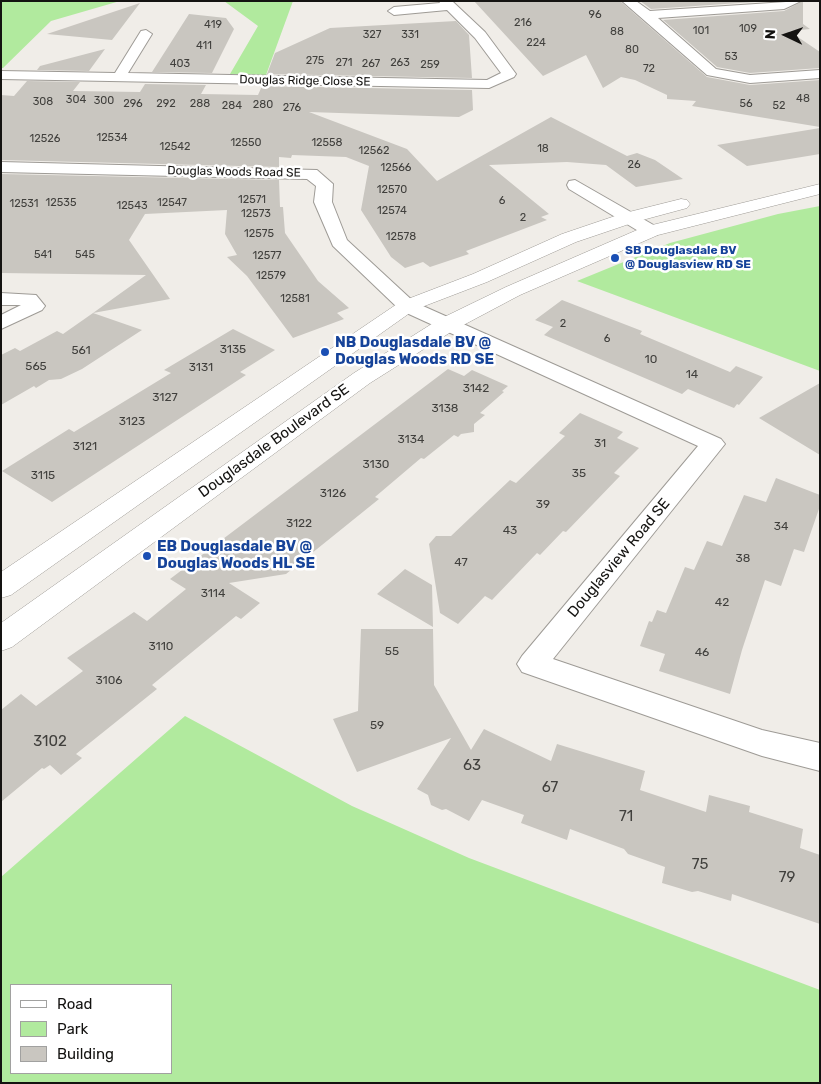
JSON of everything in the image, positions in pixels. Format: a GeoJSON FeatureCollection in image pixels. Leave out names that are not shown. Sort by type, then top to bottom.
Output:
{"type":"FeatureCollection","features":[{"type":"Feature","properties":{"kind":"street"},"geometry":{"type":"LineString","coordinates":[[628,1],[647,15],[712,72],[750,79],[820,74]]}},
{"type":"Feature","properties":{"kind":"street"},"geometry":{"type":"LineString","coordinates":[[647,15],[784,5],[795,1]]}},
{"type":"Feature","properties":{"kind":"street"},"geometry":{"type":"LineString","coordinates":[[394,12],[447,4]]}},
{"type":"Feature","properties":{"kind":"street","name":"Douglas Ridge Close SE"},"geometry":{"type":"LineString","coordinates":[[1,75],[490,84],[510,74],[480,35],[447,4]]}},
{"type":"Feature","properties":{"kind":"street"},"geometry":{"type":"LineString","coordinates":[[119,77],[146,34]]}},
{"type":"Feature","properties":{"kind":"street","name":"Douglas Woods Road SE"},"geometry":{"type":"LineString","coordinates":[[1,167],[311,174],[325,184],[323,202],[339,242],[407,306],[446,325]]}},
{"type":"Feature","properties":{"kind":"street"},"geometry":{"type":"LineString","coordinates":[[1,587],[407,306],[480,278],[569,238],[628,218],[726,192],[820,175]]}},
{"type":"Feature","properties":{"kind":"street"},"geometry":{"type":"LineString","coordinates":[[575,185],[651,231]]}},
{"type":"Feature","properties":{"kind":"street","name":"Douglasdale Boulevard SE"},"geometry":{"type":"LineString","coordinates":[[1,639],[362,378],[446,325],[513,291],[651,231],[820,189]]}},
{"type":"Feature","properties":{"kind":"street"},"geometry":{"type":"LineString","coordinates":[[1,299],[29,299],[35,306],[1,323]]}},
{"type":"Feature","properties":{"kind":"street","name":"Douglasview Road SE"},"geometry":{"type":"LineString","coordinates":[[446,325],[713,444],[532,664],[762,743],[820,758]]}},
{"type":"Feature","properties":{"kind":"green space"},"geometry":{"type":"Polygon","coordinates":[[[1,1],[120,1],[51,21],[1,68],[1,1]]]}},
{"type":"Feature","properties":{"kind":"green space"},"geometry":{"type":"Polygon","coordinates":[[[224,1],[293,1],[266,75],[230,74],[258,26],[224,1]]]}},
{"type":"Feature","properties":{"kind":"green space"},"geometry":{"type":"Polygon","coordinates":[[[820,206],[820,371],[577,281],[670,243],[778,214],[820,206]]]}},
{"type":"Feature","properties":{"kind":"green space"},"geometry":{"type":"Polygon","coordinates":[[[185,716],[352,806],[469,858],[820,990],[820,1083],[1,1083],[1,877],[185,716]]]}},
{"type":"Feature","properties":{"kind":"building"},"geometry":{"type":"Polygon","coordinates":[[[474,1],[620,1],[707,77],[750,85],[820,80],[820,127],[692,106],[696,101],[667,99],[667,95],[635,80],[621,77],[603,88],[586,55],[543,76],[474,1]]]}},
{"type":"Feature","properties":{"kind":"building"},"geometry":{"type":"Polygon","coordinates":[[[640,1],[769,1],[651,9],[640,1]]]}},
{"type":"Feature","properties":{"kind":"building"},"geometry":{"type":"Polygon","coordinates":[[[803,1],[803,24],[810,29],[789,31],[820,52],[820,68],[750,73],[717,67],[663,20],[784,11],[803,1]]]}},
{"type":"Feature","properties":{"kind":"building"},"geometry":{"type":"Polygon","coordinates":[[[140,3],[112,40],[47,34],[140,3]]]}},
{"type":"Feature","properties":{"kind":"building"},"geometry":{"type":"Polygon","coordinates":[[[189,14],[226,18],[234,29],[212,73],[152,72],[189,14]]]}},
{"type":"Feature","properties":{"kind":"building"},"geometry":{"type":"Polygon","coordinates":[[[456,21],[469,35],[472,78],[267,74],[275,53],[330,28],[456,21]]]}},
{"type":"Feature","properties":{"kind":"building"},"geometry":{"type":"Polygon","coordinates":[[[105,49],[89,71],[37,70],[40,66],[105,49]]]}},
{"type":"Feature","properties":{"kind":"building"},"geometry":{"type":"Polygon","coordinates":[[[27,81],[80,82],[73,91],[140,92],[145,84],[206,85],[201,94],[258,95],[262,86],[472,90],[473,110],[459,117],[309,112],[407,149],[437,181],[551,117],[627,156],[637,153],[655,160],[683,179],[636,187],[606,165],[567,162],[489,165],[549,214],[541,217],[547,220],[466,251],[469,254],[430,267],[423,262],[405,268],[391,257],[361,210],[369,166],[346,157],[292,155],[291,158],[279,157],[279,167],[1,160],[1,95],[14,96],[27,81]]]}},
{"type":"Feature","properties":{"kind":"building"},"geometry":{"type":"Polygon","coordinates":[[[820,128],[820,154],[747,166],[717,145],[820,128]]]}},
{"type":"Feature","properties":{"kind":"building"},"geometry":{"type":"Polygon","coordinates":[[[1,174],[279,180],[280,207],[283,207],[285,233],[318,281],[349,308],[337,313],[344,319],[293,338],[247,276],[227,257],[237,255],[225,234],[227,210],[145,214],[129,240],[170,299],[93,313],[146,275],[1,273],[1,174]]]}},
{"type":"Feature","properties":{"kind":"building"},"geometry":{"type":"Polygon","coordinates":[[[562,300],[642,331],[640,334],[730,372],[736,366],[763,377],[739,405],[737,404],[734,408],[688,389],[682,394],[544,335],[553,327],[535,320],[562,300]]]}},
{"type":"Feature","properties":{"kind":"building"},"geometry":{"type":"Polygon","coordinates":[[[93,313],[142,330],[82,369],[61,379],[49,380],[36,388],[34,386],[1,405],[1,355],[15,348],[20,351],[57,331],[63,334],[93,313]]]}},
{"type":"Feature","properties":{"kind":"building"},"geometry":{"type":"Polygon","coordinates":[[[233,329],[275,350],[240,372],[246,375],[52,502],[2,471],[69,429],[74,432],[171,373],[164,370],[233,329]]]}},
{"type":"Feature","properties":{"kind":"building"},"geometry":{"type":"Polygon","coordinates":[[[448,369],[464,376],[472,370],[508,386],[502,391],[504,392],[480,413],[485,415],[474,424],[474,432],[461,434],[458,437],[454,435],[424,459],[421,458],[375,497],[379,499],[286,574],[229,583],[260,603],[241,619],[236,616],[152,685],[157,689],[76,754],[82,758],[61,775],[50,765],[44,769],[42,768],[1,802],[1,710],[21,694],[36,706],[83,671],[67,658],[134,612],[147,621],[186,589],[170,579],[448,369]]]}},
{"type":"Feature","properties":{"kind":"building"},"geometry":{"type":"Polygon","coordinates":[[[820,383],[820,455],[759,418],[820,383]]]}},
{"type":"Feature","properties":{"kind":"building"},"geometry":{"type":"Polygon","coordinates":[[[580,413],[623,432],[617,438],[639,448],[614,473],[620,476],[566,532],[563,531],[540,555],[537,553],[492,600],[485,596],[458,624],[440,613],[429,544],[436,536],[451,536],[510,480],[516,483],[565,436],[559,433],[580,413]]]}},
{"type":"Feature","properties":{"kind":"building"},"geometry":{"type":"Polygon","coordinates":[[[776,478],[820,495],[820,506],[804,552],[794,549],[781,586],[765,580],[730,694],[659,671],[665,654],[640,646],[649,621],[652,622],[657,610],[666,613],[685,567],[694,570],[707,541],[722,546],[744,495],[766,502],[776,478]]]}},
{"type":"Feature","properties":{"kind":"building"},"geometry":{"type":"Polygon","coordinates":[[[405,569],[432,585],[433,627],[377,594],[405,569]]]}},
{"type":"Feature","properties":{"kind":"building"},"geometry":{"type":"Polygon","coordinates":[[[361,629],[433,629],[434,685],[471,750],[484,729],[551,761],[557,744],[645,771],[640,790],[706,812],[709,795],[750,806],[749,812],[803,829],[800,848],[820,855],[820,924],[732,894],[731,901],[662,883],[665,867],[628,854],[624,849],[570,829],[567,840],[521,823],[524,815],[482,800],[469,821],[446,809],[442,810],[431,805],[428,795],[417,789],[451,738],[357,772],[333,719],[358,711],[361,629]]]}},
{"type":"Feature","properties":{"kind":"place","name":"SB Douglasdale BV @ Douglasview RD SE"},"geometry":{"type":"Point","coordinates":[615,258]}},
{"type":"Feature","properties":{"kind":"place","name":"NB Douglasdale BV @ Douglas Woods RD SE"},"geometry":{"type":"Point","coordinates":[325,352]}},
{"type":"Feature","properties":{"kind":"place","name":"EB Douglasdale BV @ Douglas Woods HL SE"},"geometry":{"type":"Point","coordinates":[147,556]}}]}
